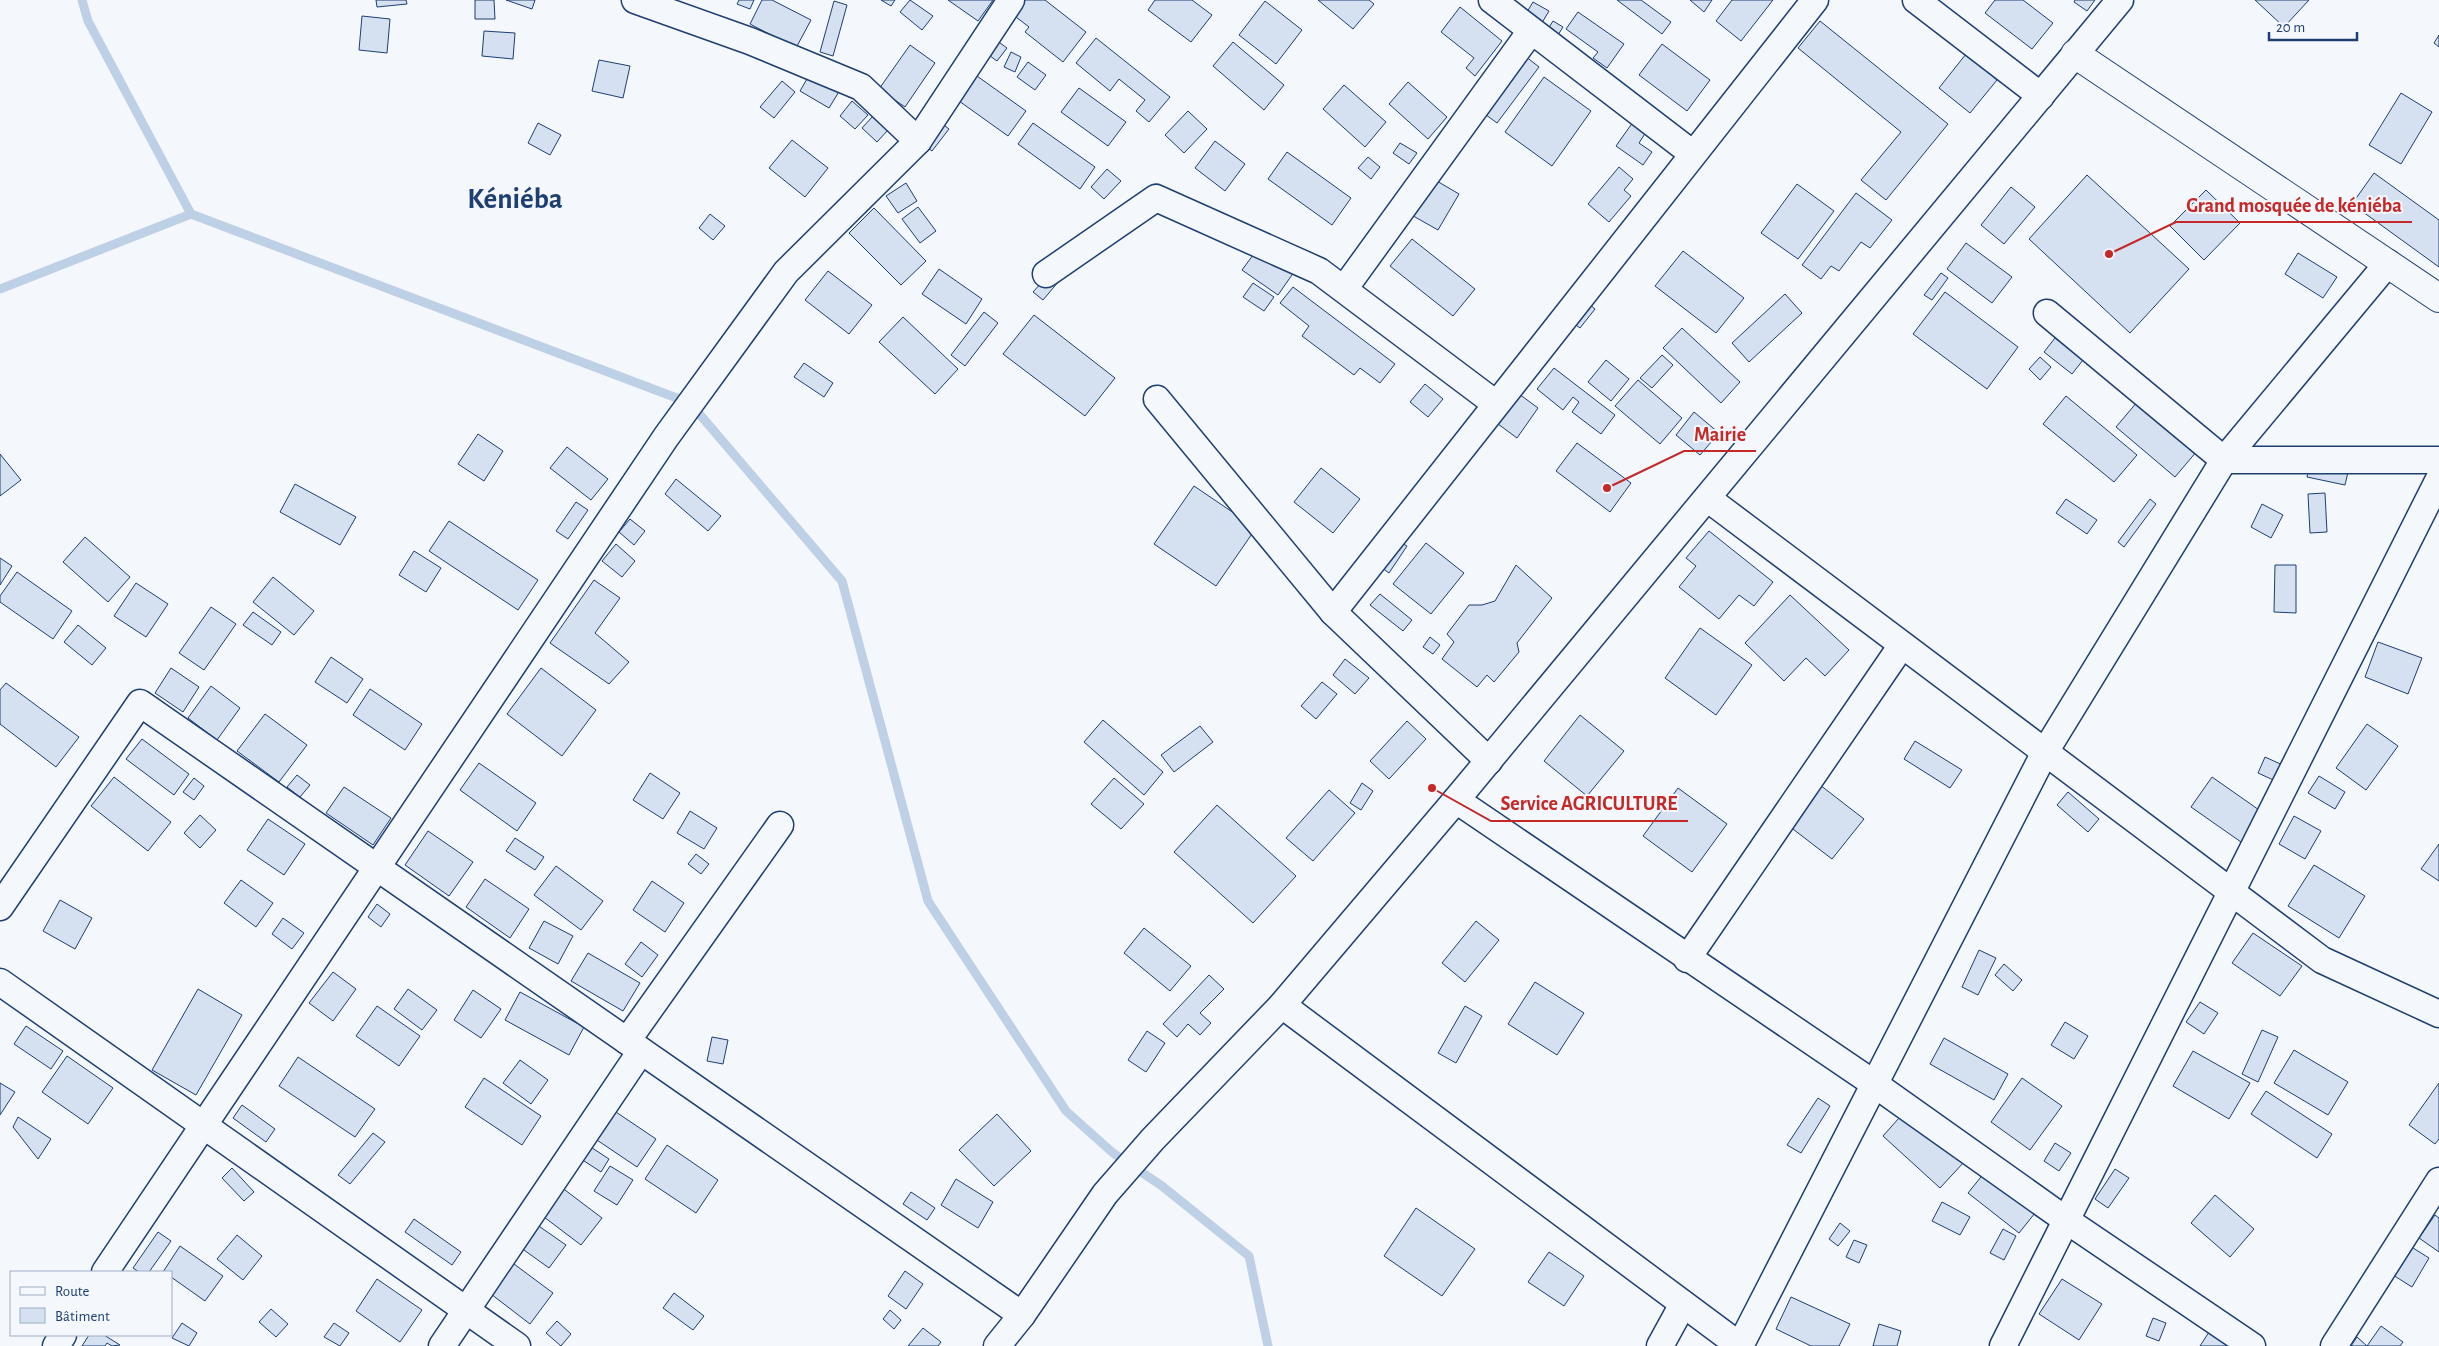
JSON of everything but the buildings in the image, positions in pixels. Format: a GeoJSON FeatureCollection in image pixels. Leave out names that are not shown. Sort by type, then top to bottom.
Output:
{"type":"FeatureCollection","features":[{"type":"Feature","properties":{"kind":"street"},"geometry":{"type":"LineString","coordinates":[[634,0],[750,41],[861,88],[918,141]]}},
{"type":"Feature","properties":{"kind":"street"},"geometry":{"type":"LineString","coordinates":[[106,1271],[666,437],[786,272],[918,141],[1011,0]]}},
{"type":"Feature","properties":{"kind":"street"},"geometry":{"type":"LineString","coordinates":[[1492,0],[1693,154]]}},
{"type":"Feature","properties":{"kind":"street"},"geometry":{"type":"LineString","coordinates":[[1333,612],[1815,0]]}},
{"type":"Feature","properties":{"kind":"street"},"geometry":{"type":"LineString","coordinates":[[1916,0],[2041,96]]}},
{"type":"Feature","properties":{"kind":"street"},"geometry":{"type":"LineString","coordinates":[[997,1346],[1022,1315],[1105,1194],[1153,1138],[1282,1005],[1489,761],[2120,0]]}},
{"type":"Feature","properties":{"kind":"street"},"geometry":{"type":"LineString","coordinates":[[1344,289],[1531,31]]}},
{"type":"Feature","properties":{"kind":"street"},"geometry":{"type":"LineString","coordinates":[[2075,54],[2439,298]]}},
{"type":"Feature","properties":{"kind":"street"},"geometry":{"type":"LineString","coordinates":[[1046,274],[1156,198],[1319,271],[1496,404]]}},
{"type":"Feature","properties":{"kind":"street"},"geometry":{"type":"LineString","coordinates":[[1282,1005],[1740,1346],[2045,752],[2224,460],[2388,263]]}},
{"type":"Feature","properties":{"kind":"street"},"geometry":{"type":"LineString","coordinates":[[2047,313],[2224,460],[2439,460]]}},
{"type":"Feature","properties":{"kind":"street"},"geometry":{"type":"LineString","coordinates":[[1157,399],[1333,612],[1489,761]]}},
{"type":"Feature","properties":{"kind":"street"},"geometry":{"type":"LineString","coordinates":[[2003,1346],[2439,479]]}},
{"type":"Feature","properties":{"kind":"street"},"geometry":{"type":"LineString","coordinates":[[1707,498],[2322,960],[2439,1014]]}},
{"type":"Feature","properties":{"kind":"street"},"geometry":{"type":"LineString","coordinates":[[1687,959],[1902,645]]}},
{"type":"Feature","properties":{"kind":"street"},"geometry":{"type":"LineString","coordinates":[[0,907],[140,703],[1022,1315]]}},
{"type":"Feature","properties":{"kind":"street"},"geometry":{"type":"LineString","coordinates":[[1456,800],[1687,959],[1874,1083],[2066,1220],[2252,1346]]}},
{"type":"Feature","properties":{"kind":"street"},"geometry":{"type":"LineString","coordinates":[[442,1346],[634,1046],[780,825]]}},
{"type":"Feature","properties":{"kind":"street"},"geometry":{"type":"LineString","coordinates":[[0,982],[516,1346]]}},
{"type":"Feature","properties":{"kind":"street"},"geometry":{"type":"LineString","coordinates":[[2334,1346],[2439,1181]]}},
{"type":"Feature","properties":{"kind":"street"},"geometry":{"type":"LineString","coordinates":[[1660,1346],[1683,1304]]}},
{"type":"Feature","properties":{"kind":"waterway"},"geometry":{"type":"LineString","coordinates":[[82,0],[88,21],[191,214]]}},
{"type":"Feature","properties":{"kind":"waterway"},"geometry":{"type":"LineString","coordinates":[[0,289],[191,214],[690,403],[842,581],[928,901],[1066,1111],[1113,1153],[1162,1186],[1249,1256],[1268,1346]]}},
{"type":"Feature","properties":{"kind":"place","name":"Grand mosquée de kéniéba"},"geometry":{"type":"Point","coordinates":[2109,254]}},
{"type":"Feature","properties":{"kind":"place","name":"Mairie"},"geometry":{"type":"Point","coordinates":[1607,488]}},
{"type":"Feature","properties":{"kind":"place","name":"Service AGRICULTURE"},"geometry":{"type":"Point","coordinates":[1432,788]}},
{"type":"Feature","properties":{"kind":"district","name":"Kéniéba"},"geometry":{"type":"Point","coordinates":[515,199]}}]}
